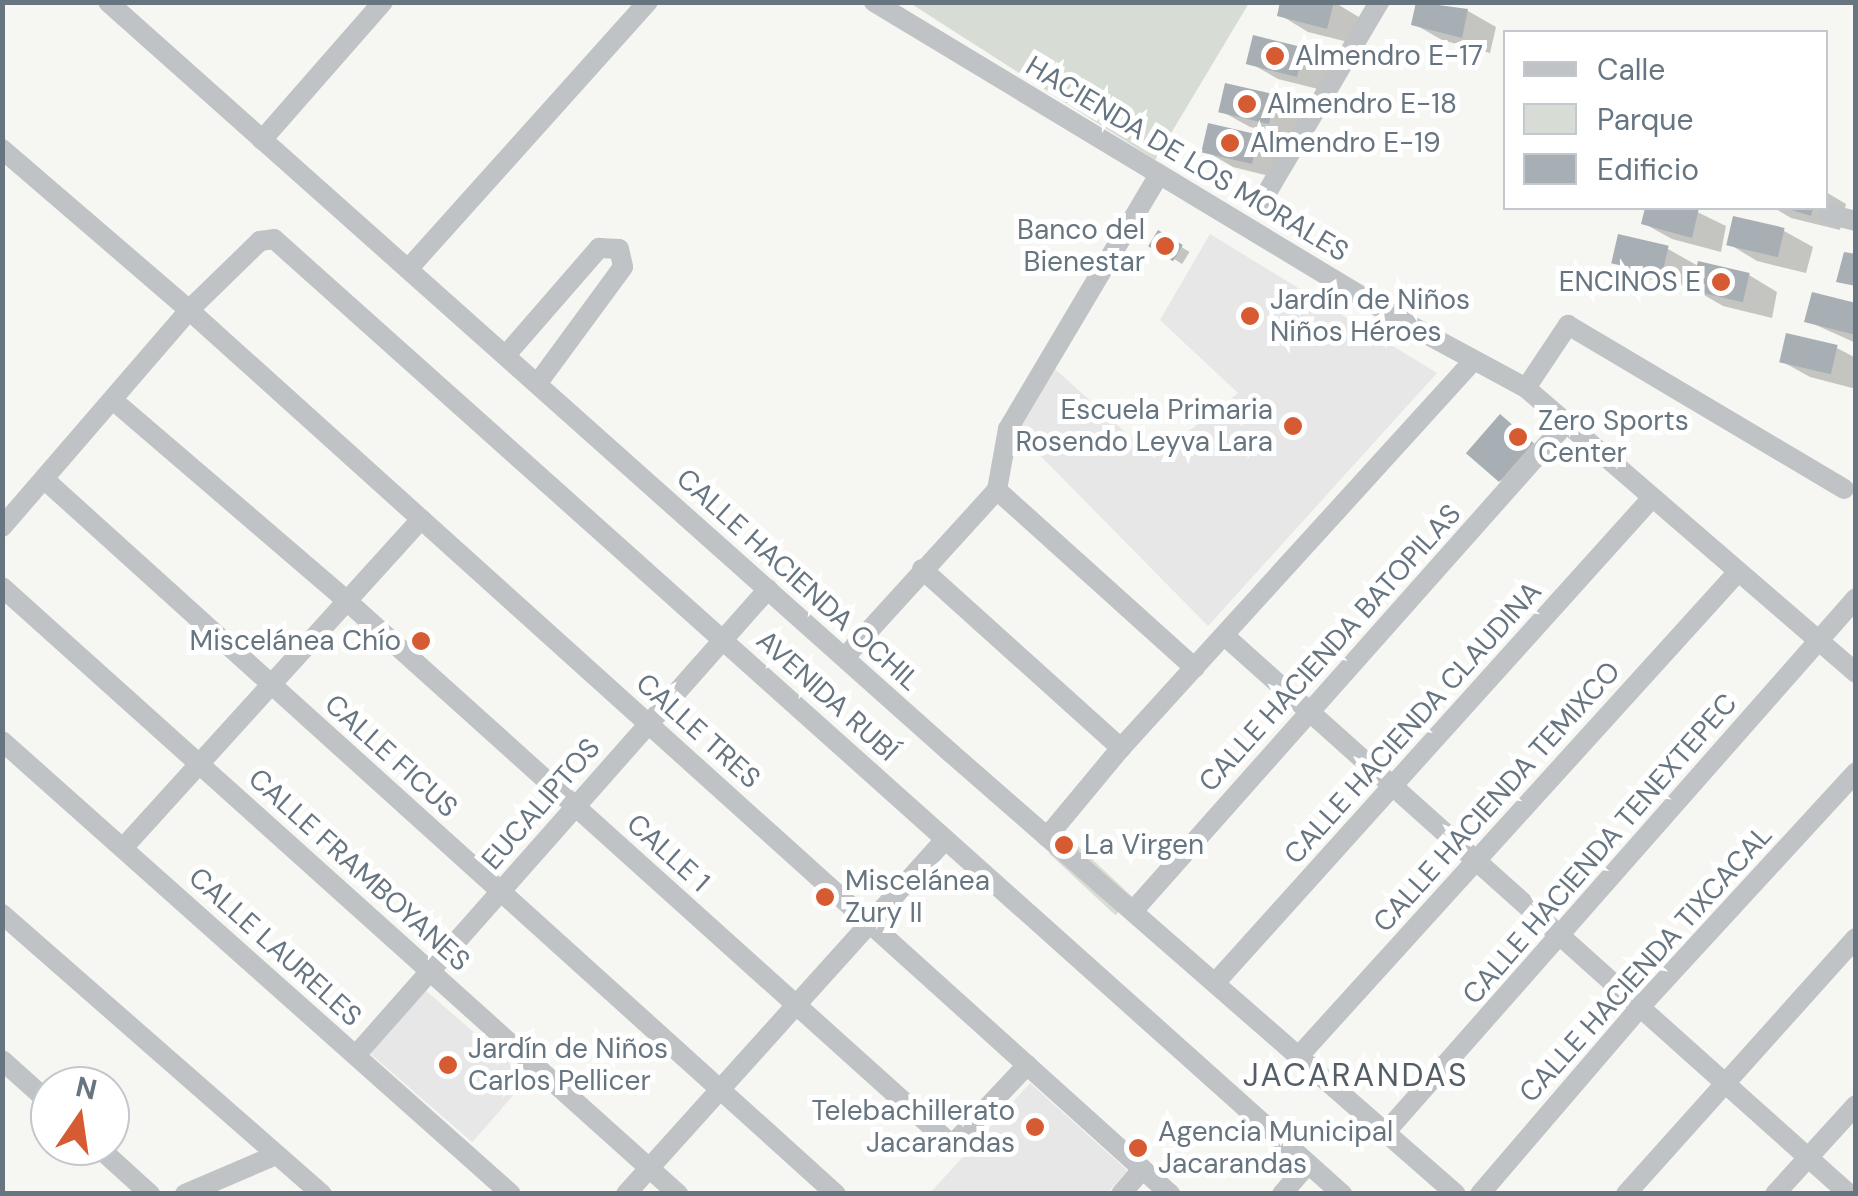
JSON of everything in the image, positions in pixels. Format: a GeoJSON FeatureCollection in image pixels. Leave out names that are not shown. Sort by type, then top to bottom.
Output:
{"type":"FeatureCollection","features":[{"type":"Feature","properties":{"kind":"street","name":"CALLE HACIENDA OCHIL"},"geometry":{"type":"LineString","coordinates":[[108,2],[768,590],[1456,1194]]}},
{"type":"Feature","properties":{"kind":"street"},"geometry":{"type":"LineString","coordinates":[[262,140],[383,2]]}},
{"type":"Feature","properties":{"kind":"street"},"geometry":{"type":"LineString","coordinates":[[408,268],[648,2]]}},
{"type":"Feature","properties":{"kind":"street","name":"HACIENDA DE LOS MORALES"},"geometry":{"type":"LineString","coordinates":[[874,2],[1473,361],[1526,388],[1856,674]]}},
{"type":"Feature","properties":{"kind":"street"},"geometry":{"type":"LineString","coordinates":[[1262,201],[1379,2]]}},
{"type":"Feature","properties":{"kind":"street","name":"CALLE TRES"},"geometry":{"type":"LineString","coordinates":[[2,149],[189,310],[1170,1194]]}},
{"type":"Feature","properties":{"kind":"street"},"geometry":{"type":"LineString","coordinates":[[845,657],[997,490],[1008,428],[1159,175]]}},
{"type":"Feature","properties":{"kind":"street"},"geometry":{"type":"LineString","coordinates":[[1828,214],[1856,221]]}},
{"type":"Feature","properties":{"kind":"street","name":"AVENIDA RUBÍ"},"geometry":{"type":"LineString","coordinates":[[189,310],[260,241],[274,239],[1342,1194]]}},
{"type":"Feature","properties":{"kind":"street"},"geometry":{"type":"LineString","coordinates":[[506,356],[599,248],[620,249],[623,267],[537,384]]}},
{"type":"Feature","properties":{"kind":"street"},"geometry":{"type":"LineString","coordinates":[[2,527],[189,310]]}},
{"type":"Feature","properties":{"kind":"street"},"geometry":{"type":"LineString","coordinates":[[1526,388],[1568,325],[1844,490]]}},
{"type":"Feature","properties":{"kind":"street"},"geometry":{"type":"LineString","coordinates":[[1048,837],[1121,748],[1473,361]]}},
{"type":"Feature","properties":{"kind":"street","name":"CALLE 1"},"geometry":{"type":"LineString","coordinates":[[114,401],[347,601],[952,1145],[1028,1065]]}},
{"type":"Feature","properties":{"kind":"street","name":"CALLE HACIENDA BATOPILAS"},"geometry":{"type":"LineString","coordinates":[[1133,911],[1568,421]]}},
{"type":"Feature","properties":{"kind":"street","name":"CALLE FICUS"},"geometry":{"type":"LineString","coordinates":[[44,479],[828,1191]]}},
{"type":"Feature","properties":{"kind":"street"},"geometry":{"type":"LineString","coordinates":[[997,490],[1195,668]]}},
{"type":"Feature","properties":{"kind":"street","name":"CALLE HACIENDA CLAUDINA"},"geometry":{"type":"LineString","coordinates":[[1215,983],[1651,499]]}},
{"type":"Feature","properties":{"kind":"street"},"geometry":{"type":"LineString","coordinates":[[122,848],[421,519]]}},
{"type":"Feature","properties":{"kind":"street"},"geometry":{"type":"LineString","coordinates":[[922,568],[1121,748]]}},
{"type":"Feature","properties":{"kind":"street","name":"CALLE HACIENDA TEMIXCO"},"geometry":{"type":"LineString","coordinates":[[1298,1057],[1737,573]]}},
{"type":"Feature","properties":{"kind":"street","name":"CALLE FRAMBOYANES"},"geometry":{"type":"LineString","coordinates":[[2,587],[678,1194]]}},
{"type":"Feature","properties":{"kind":"street","name":"EUCALIPTOS"},"geometry":{"type":"LineString","coordinates":[[356,1056],[768,590]]}},
{"type":"Feature","properties":{"kind":"street","name":"CALLE HACIENDA TENEXTEPEC"},"geometry":{"type":"LineString","coordinates":[[1384,1134],[1562,937],[1856,598]]}},
{"type":"Feature","properties":{"kind":"street"},"geometry":{"type":"LineString","coordinates":[[1226,637],[1849,1194]]}},
{"type":"Feature","properties":{"kind":"street","name":"CALLE LAURELES"},"geometry":{"type":"LineString","coordinates":[[2,742],[511,1194]]}},
{"type":"Feature","properties":{"kind":"street","name":"CALLE HACIENDA TIXCACAL"},"geometry":{"type":"LineString","coordinates":[[1480,1194],[1640,1007],[1856,772]]}},
{"type":"Feature","properties":{"kind":"street"},"geometry":{"type":"LineString","coordinates":[[626,1194],[945,840]]}},
{"type":"Feature","properties":{"kind":"street"},"geometry":{"type":"LineString","coordinates":[[2,914],[322,1194]]}},
{"type":"Feature","properties":{"kind":"street"},"geometry":{"type":"LineString","coordinates":[[1626,1194],[1856,938]]}},
{"type":"Feature","properties":{"kind":"street"},"geometry":{"type":"LineString","coordinates":[[2,1060],[30,1085]]}},
{"type":"Feature","properties":{"kind":"street"},"geometry":{"type":"LineString","coordinates":[[1775,1194],[1856,1105]]}},
{"type":"Feature","properties":{"kind":"street"},"geometry":{"type":"LineString","coordinates":[[185,1194],[276,1154]]}},
{"type":"Feature","properties":{"kind":"street"},"geometry":{"type":"LineString","coordinates":[[1282,1194],[1308,1164]]}},
{"type":"Feature","properties":{"kind":"street"},"geometry":{"type":"LineString","coordinates":[[119,1166],[150,1194]]}},
{"type":"Feature","properties":{"kind":"street"},"geometry":{"type":"LineString","coordinates":[[1121,1194],[1144,1169]]}},
{"type":"Feature","properties":{"kind":"shaded area"},"geometry":{"type":"Polygon","coordinates":[[[1210,234],[1437,373],[1208,626],[1017,432],[1055,369],[1154,458],[1238,393],[1160,320],[1210,234]]]}},
{"type":"Feature","properties":{"kind":"shaded area","name":"Jardín de Niños Carlos Pellicer"},"geometry":{"type":"Polygon","coordinates":[[[424,989],[527,1079],[472,1142],[369,1052],[424,989]]]}},
{"type":"Feature","properties":{"kind":"shaded area","name":"Telebachillerato Jacarandas"},"geometry":{"type":"Polygon","coordinates":[[[1030,1083],[1128,1171],[1107,1193],[931,1192],[1030,1083]]]}},
{"type":"Feature","properties":{"kind":"green space"},"geometry":{"type":"Polygon","coordinates":[[[910,3],[1249,3],[1155,160],[910,3]]]}},
{"type":"Feature","properties":{"kind":"green space"},"geometry":{"type":"Polygon","coordinates":[[[1066,835],[1133,897],[1116,915],[1049,853],[1066,835]]]}},
{"type":"Feature","properties":{"kind":"building"},"geometry":{"type":"Polygon","coordinates":[[[1280,2],[1334,2],[1327,29],[1277,16],[1280,2]]]}},
{"type":"Feature","properties":{"kind":"building"},"geometry":{"type":"Polygon","coordinates":[[[1416,2],[1468,9],[1462,38],[1411,25],[1416,2]]]}},
{"type":"Feature","properties":{"kind":"building","name":"Almendro E-17"},"geometry":{"type":"Polygon","coordinates":[[[1253,35],[1304,48],[1297,77],[1246,64],[1253,35]]]}},
{"type":"Feature","properties":{"kind":"building","name":"Almendro E-18"},"geometry":{"type":"Polygon","coordinates":[[[1225,83],[1276,95],[1269,124],[1218,112],[1225,83]]]}},
{"type":"Feature","properties":{"kind":"building","name":"Almendro E-19"},"geometry":{"type":"Polygon","coordinates":[[[1208,123],[1259,135],[1252,164],[1201,152],[1208,123]]]}},
{"type":"Feature","properties":{"kind":"building","name":"ENCINOS E"},"geometry":{"type":"Polygon","coordinates":[[[1644,210],[1699,210],[1692,238],[1641,224],[1644,210]]]}},
{"type":"Feature","properties":{"kind":"building"},"geometry":{"type":"Polygon","coordinates":[[[1792,210],[1812,210],[1811,216],[1792,210]]]}},
{"type":"Feature","properties":{"kind":"building","name":"ENCINOS E"},"geometry":{"type":"Polygon","coordinates":[[[1733,216],[1785,228],[1778,257],[1726,245],[1733,216]]]}},
{"type":"Feature","properties":{"kind":"building","name":"Banco del Bienestar"},"geometry":{"type":"Polygon","coordinates":[[[1158,230],[1183,245],[1173,261],[1148,246],[1158,230]]]}},
{"type":"Feature","properties":{"kind":"building","name":"ENCINOS E"},"geometry":{"type":"Polygon","coordinates":[[[1618,234],[1669,246],[1662,275],[1611,263],[1618,234]]]}},
{"type":"Feature","properties":{"kind":"building"},"geometry":{"type":"Polygon","coordinates":[[[1844,252],[1856,254],[1856,286],[1836,282],[1844,252]]]}},
{"type":"Feature","properties":{"kind":"building","name":"ENCINOS E"},"geometry":{"type":"Polygon","coordinates":[[[1698,261],[1750,273],[1743,302],[1691,290],[1698,261]]]}},
{"type":"Feature","properties":{"kind":"building"},"geometry":{"type":"Polygon","coordinates":[[[1812,292],[1856,303],[1856,335],[1804,322],[1812,292]]]}},
{"type":"Feature","properties":{"kind":"building"},"geometry":{"type":"Polygon","coordinates":[[[1786,333],[1838,345],[1831,374],[1779,362],[1786,333]]]}},
{"type":"Feature","properties":{"kind":"building"},"geometry":{"type":"Polygon","coordinates":[[[1500,414],[1533,443],[1499,482],[1466,453],[1500,414]]]}},
{"type":"Feature","properties":{"kind":"place","name":"Almendro E-17"},"geometry":{"type":"Point","coordinates":[1275,56]}},
{"type":"Feature","properties":{"kind":"place","name":"Almendro E-18"},"geometry":{"type":"Point","coordinates":[1247,104]}},
{"type":"Feature","properties":{"kind":"place","name":"Almendro E-19"},"geometry":{"type":"Point","coordinates":[1230,143]}},
{"type":"Feature","properties":{"kind":"place","name":"Banco del Bienestar"},"geometry":{"type":"Point","coordinates":[1165,246]}},
{"type":"Feature","properties":{"kind":"place","name":"ENCINOS E"},"geometry":{"type":"Point","coordinates":[1721,282]}},
{"type":"Feature","properties":{"kind":"place","name":"Jardín de Niños Niños Héroes"},"geometry":{"type":"Point","coordinates":[1250,316]}},
{"type":"Feature","properties":{"kind":"place","name":"Escuela Primaria Rosendo Leyva Lara"},"geometry":{"type":"Point","coordinates":[1293,426]}},
{"type":"Feature","properties":{"kind":"place","name":"Zero Sports Center"},"geometry":{"type":"Point","coordinates":[1518,437]}},
{"type":"Feature","properties":{"kind":"place","name":"Miscelánea Chío"},"geometry":{"type":"Point","coordinates":[421,641]}},
{"type":"Feature","properties":{"kind":"place","name":"La Virgen"},"geometry":{"type":"Point","coordinates":[1064,845]}},
{"type":"Feature","properties":{"kind":"place","name":"Miscelánea Zury II"},"geometry":{"type":"Point","coordinates":[825,897]}},
{"type":"Feature","properties":{"kind":"place","name":"Jardín de Niños Carlos Pellicer"},"geometry":{"type":"Point","coordinates":[448,1065]}},
{"type":"Feature","properties":{"kind":"place","name":"Telebachillerato Jacarandas"},"geometry":{"type":"Point","coordinates":[1035,1127]}},
{"type":"Feature","properties":{"kind":"place","name":"Agencia Municipal Jacarandas"},"geometry":{"type":"Point","coordinates":[1138,1148]}},
{"type":"Feature","properties":{"kind":"district","name":"JACARANDAS"},"geometry":{"type":"Point","coordinates":[1356,1075]}}]}
